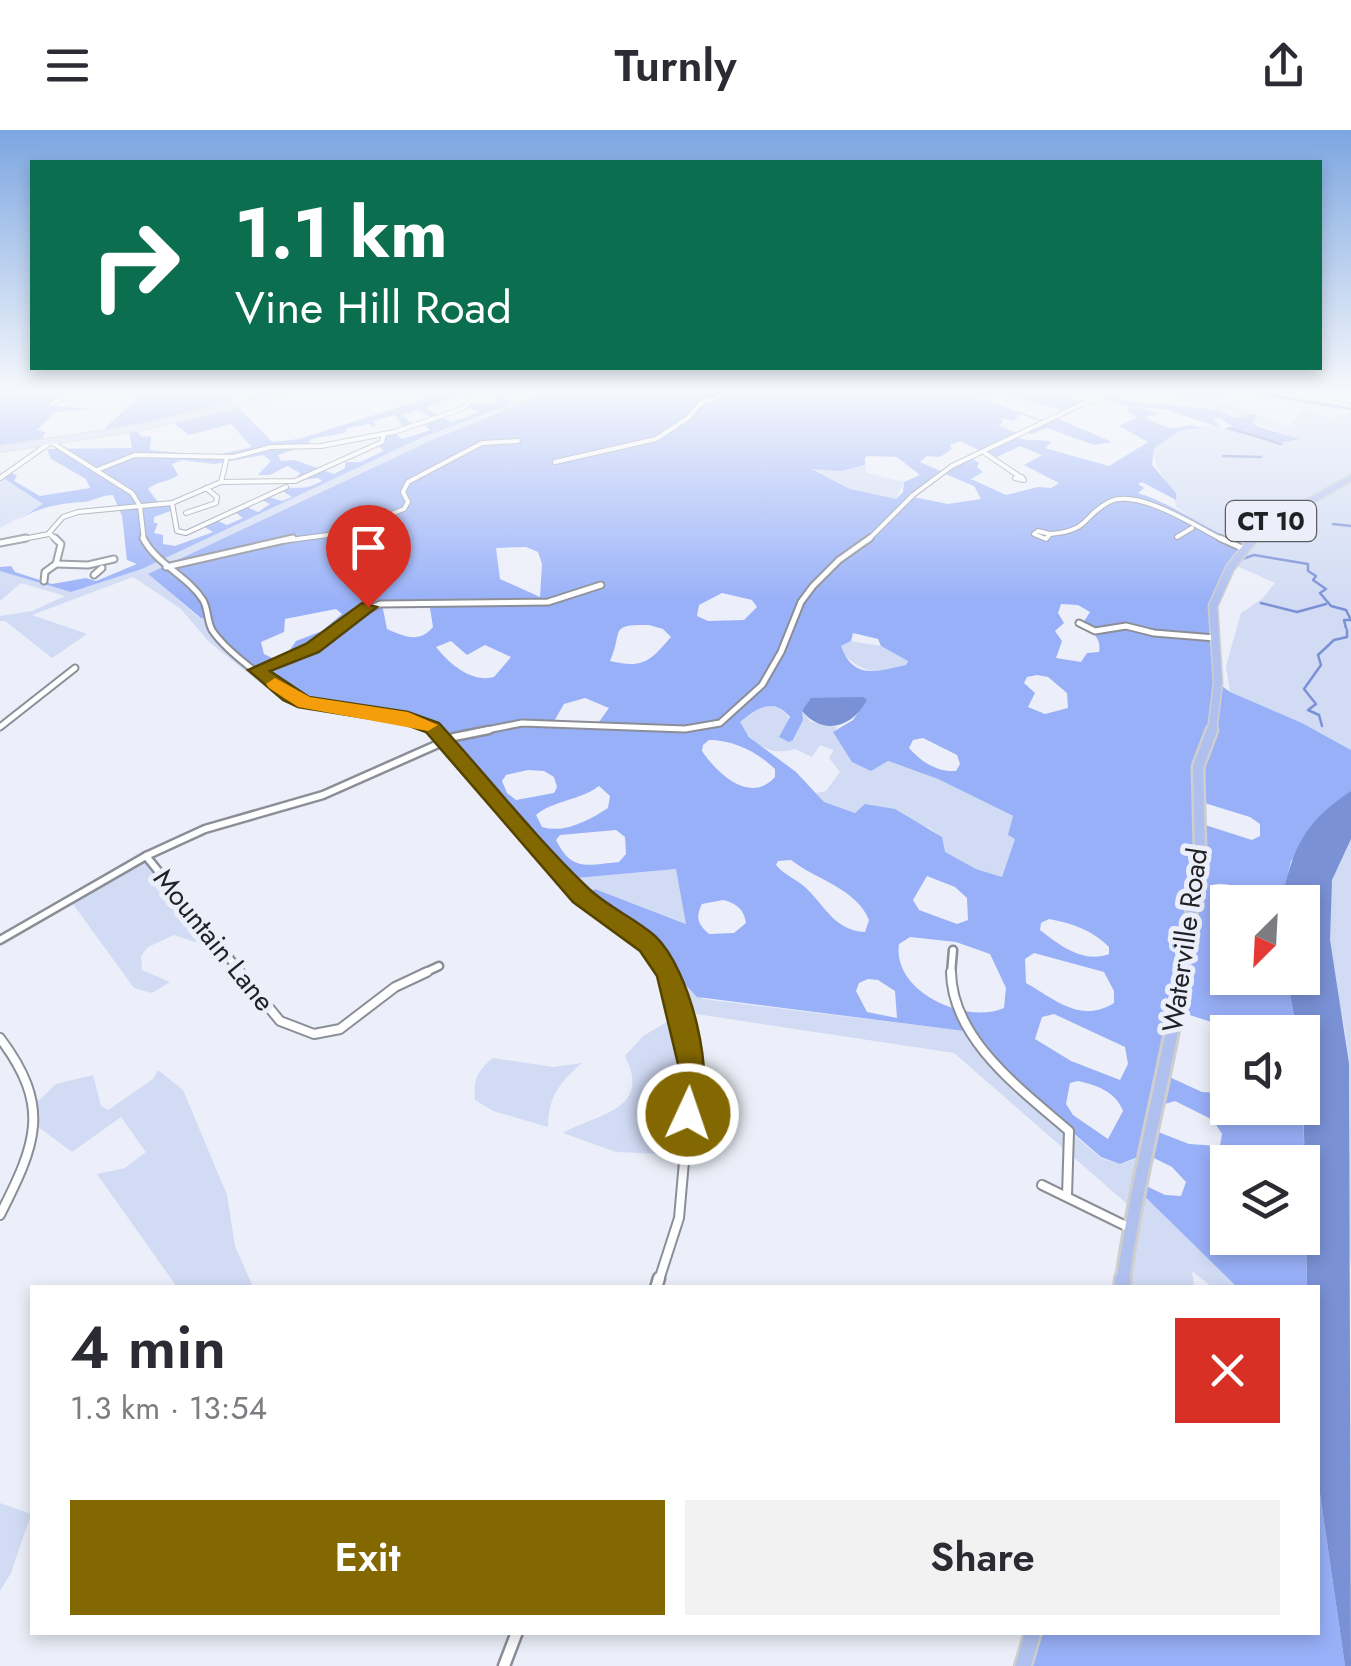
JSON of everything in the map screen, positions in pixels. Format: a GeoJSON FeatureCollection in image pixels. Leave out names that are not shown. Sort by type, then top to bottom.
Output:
{"type":"FeatureCollection","features":[{"type":"Feature","properties":{"kind":"highway","name":"Waterville Road"},"geometry":{"type":"LineString","coordinates":[[1122,1285],[1130,1228],[1166,1073],[1185,962],[1200,849],[1198,768],[1211,736],[1218,683],[1216,593],[1240,548],[1273,519],[1351,478]]}},
{"type":"Feature","properties":{"kind":"highway"},"geometry":{"type":"LineString","coordinates":[[1023,1666],[1033,1635]]}},
{"type":"Feature","properties":{"kind":"street"},"geometry":{"type":"LineString","coordinates":[[0,478],[28,460]]}},
{"type":"Feature","properties":{"kind":"street"},"geometry":{"type":"LineString","coordinates":[[78,460],[127,488],[140,506],[144,542],[166,568],[203,600],[207,618],[218,637],[298,700],[414,720],[432,727],[572,887],[648,944],[668,972],[690,1050],[691,1083],[679,1218],[657,1285]]}},
{"type":"Feature","properties":{"kind":"street"},"geometry":{"type":"LineString","coordinates":[[96,470],[123,460]]}},
{"type":"Feature","properties":{"kind":"street"},"geometry":{"type":"LineString","coordinates":[[221,482],[226,460]]}},
{"type":"Feature","properties":{"kind":"street"},"geometry":{"type":"LineString","coordinates":[[0,543],[23,542],[49,534],[68,515],[172,503],[221,482],[295,481],[343,460]]}},
{"type":"Feature","properties":{"kind":"street"},"geometry":{"type":"LineString","coordinates":[[166,568],[312,534],[360,528],[404,508],[408,482],[450,460]]}},
{"type":"Feature","properties":{"kind":"street"},"geometry":{"type":"LineString","coordinates":[[555,462],[565,460]]}},
{"type":"Feature","properties":{"kind":"street"},"geometry":{"type":"LineString","coordinates":[[0,940],[146,856],[204,829],[322,795],[447,740],[522,723],[685,729],[720,723],[762,685],[781,652],[800,602],[812,587],[839,560],[879,532],[913,495],[967,460]]}},
{"type":"Feature","properties":{"kind":"street"},"geometry":{"type":"LineString","coordinates":[[998,460],[1019,476]]}},
{"type":"Feature","properties":{"kind":"street"},"geometry":{"type":"LineString","coordinates":[[172,503],[177,531],[182,533],[286,487]]}},
{"type":"Feature","properties":{"kind":"street"},"geometry":{"type":"LineString","coordinates":[[186,513],[216,503],[217,496],[206,490]]}},
{"type":"Feature","properties":{"kind":"street"},"geometry":{"type":"LineString","coordinates":[[1050,534],[1075,530],[1108,502],[1121,498],[1167,511],[1240,548]]}},
{"type":"Feature","properties":{"kind":"street"},"geometry":{"type":"LineString","coordinates":[[1177,537],[1194,527]]}},
{"type":"Feature","properties":{"kind":"street"},"geometry":{"type":"LineString","coordinates":[[49,534],[61,544],[56,564]]}},
{"type":"Feature","properties":{"kind":"street"},"geometry":{"type":"LineString","coordinates":[[44,580],[44,572],[56,564],[114,559]]}},
{"type":"Feature","properties":{"kind":"street"},"geometry":{"type":"LineString","coordinates":[[94,574],[102,568]]}},
{"type":"Feature","properties":{"kind":"street"},"geometry":{"type":"LineString","coordinates":[[257,670],[312,648],[368,607],[405,601],[548,603],[584,595],[601,585]]}},
{"type":"Feature","properties":{"kind":"street"},"geometry":{"type":"LineString","coordinates":[[1079,624],[1096,631],[1126,626],[1152,633],[1214,638]]}},
{"type":"Feature","properties":{"kind":"street"},"geometry":{"type":"LineString","coordinates":[[0,728],[10,714],[60,683],[75,668]]}},
{"type":"Feature","properties":{"kind":"street","name":"Mountain Lane"},"geometry":{"type":"LineString","coordinates":[[146,856],[280,1021],[298,1032],[320,1034],[348,1028],[392,989],[439,966]]}},
{"type":"Feature","properties":{"kind":"street"},"geometry":{"type":"LineString","coordinates":[[953,950],[950,962],[956,999],[976,1040],[998,1068],[1068,1131],[1067,1196]]}},
{"type":"Feature","properties":{"kind":"street"},"geometry":{"type":"LineString","coordinates":[[0,1038],[23,1068],[38,1117],[32,1146],[0,1216]]}},
{"type":"Feature","properties":{"kind":"street"},"geometry":{"type":"LineString","coordinates":[[1042,1184],[1130,1228]]}},
{"type":"Feature","properties":{"kind":"street"},"geometry":{"type":"LineString","coordinates":[[504,1666],[517,1635]]}},
{"type":"Feature","properties":{"kind":"shaded area"},"geometry":{"type":"Polygon","coordinates":[[[52,460],[238,460],[215,464],[182,460],[172,464],[178,475],[148,489],[158,502],[172,503],[173,510],[154,517],[154,523],[158,523],[154,533],[163,535],[163,544],[175,546],[213,532],[203,526],[216,520],[227,525],[243,518],[235,512],[247,507],[258,512],[270,504],[262,500],[269,497],[282,501],[292,497],[281,490],[309,487],[322,481],[295,481],[300,473],[287,466],[270,475],[258,475],[269,460],[295,460],[334,474],[345,468],[345,462],[375,460],[142,569],[71,592],[0,571],[0,567],[11,566],[15,572],[52,584],[86,578],[96,581],[137,564],[127,560],[122,516],[113,495],[38,510],[13,523],[43,504],[2,477],[11,472],[17,476],[14,481],[40,496],[90,488],[86,479],[52,460]]]}},
{"type":"Feature","properties":{"kind":"shaded area"},"geometry":{"type":"Polygon","coordinates":[[[375,460],[391,460],[149,575],[200,618],[207,618],[305,702],[279,698],[208,641],[181,609],[133,577],[32,615],[87,634],[52,658],[0,621],[0,616],[32,611],[65,596],[21,583],[0,601],[0,571],[71,592],[142,569],[375,460]]]}},
{"type":"Feature","properties":{"kind":"shaded area"},"geometry":{"type":"Polygon","coordinates":[[[390,460],[865,460],[865,465],[841,471],[811,469],[850,489],[896,499],[903,492],[904,482],[920,475],[900,460],[923,460],[920,462],[943,472],[965,460],[974,460],[983,472],[971,479],[1006,495],[1051,488],[1059,483],[1024,465],[1034,460],[1087,460],[1109,466],[1119,460],[1153,460],[1152,465],[1176,493],[1176,500],[1142,482],[1138,484],[1144,488],[1138,493],[1244,545],[1216,593],[1218,683],[1351,750],[1351,791],[1291,861],[1285,885],[1210,885],[1210,995],[1290,995],[1294,1015],[1210,1015],[1210,1022],[1177,1011],[1165,1075],[1210,1092],[1210,1118],[1175,1101],[1158,1106],[1153,1130],[1189,1144],[1210,1145],[1210,1255],[1306,1255],[1307,1285],[1235,1285],[1138,1190],[1140,1183],[1165,1195],[1181,1196],[1186,1182],[1172,1167],[1146,1154],[1120,1164],[1101,1157],[998,1068],[972,1032],[697,997],[648,944],[581,896],[595,889],[686,924],[676,869],[566,879],[427,724],[297,700],[235,653],[207,619],[148,574],[390,460]],[[943,473],[913,497],[948,504],[981,499],[974,486],[943,473]],[[526,547],[496,548],[500,579],[540,597],[542,564],[538,552],[526,547]],[[722,593],[699,605],[697,616],[708,621],[744,620],[757,607],[752,600],[722,593]],[[429,602],[382,604],[387,629],[417,637],[433,627],[429,602]],[[1061,604],[1058,613],[1064,623],[1055,631],[1062,641],[1056,658],[1081,662],[1087,653],[1099,652],[1098,639],[1083,623],[1090,612],[1078,605],[1061,604]],[[336,609],[285,619],[284,632],[261,642],[264,654],[272,658],[287,654],[296,641],[322,631],[342,614],[336,609]],[[649,625],[627,626],[619,631],[610,661],[645,661],[671,637],[663,629],[649,625]],[[853,633],[851,641],[841,646],[852,665],[868,671],[906,665],[908,661],[881,646],[878,639],[853,633]],[[451,641],[436,647],[454,666],[477,677],[494,677],[511,657],[485,645],[467,655],[451,641]],[[1027,677],[1024,683],[1035,693],[1028,707],[1045,714],[1068,708],[1067,693],[1048,677],[1027,677]],[[585,698],[564,704],[553,723],[596,726],[609,708],[585,698]],[[829,698],[802,711],[803,720],[789,742],[779,737],[790,717],[777,707],[759,709],[740,722],[749,737],[796,772],[824,802],[855,813],[865,804],[895,809],[942,837],[945,852],[976,869],[1002,877],[1015,839],[1008,835],[1013,816],[938,779],[888,761],[871,771],[852,762],[833,732],[853,720],[866,701],[829,698]],[[923,738],[913,740],[909,748],[919,758],[936,768],[956,771],[960,764],[957,755],[923,738]],[[709,740],[702,751],[716,768],[735,783],[755,788],[775,777],[775,769],[753,752],[727,742],[709,740]],[[544,771],[506,775],[502,781],[507,793],[516,800],[554,793],[557,787],[554,777],[544,771]],[[599,786],[536,815],[542,827],[568,827],[608,808],[610,796],[599,786]],[[1198,801],[1199,823],[1252,840],[1260,836],[1260,824],[1250,817],[1198,801]],[[616,830],[560,835],[556,840],[568,857],[582,864],[619,862],[626,854],[625,837],[616,830]],[[791,860],[778,861],[776,865],[839,923],[865,932],[869,920],[855,900],[791,860]],[[927,876],[913,900],[919,910],[957,924],[968,920],[967,898],[955,887],[927,876]],[[723,900],[702,904],[698,917],[709,934],[734,933],[746,923],[739,907],[723,900]],[[1049,919],[1041,923],[1040,930],[1072,951],[1090,957],[1109,954],[1109,947],[1081,928],[1049,919]],[[910,937],[899,944],[900,961],[919,990],[952,1008],[988,1012],[1004,1008],[1006,988],[990,954],[956,942],[910,937]],[[1034,953],[1025,959],[1026,983],[1068,1007],[1090,1011],[1114,1003],[1114,991],[1104,972],[1034,953]],[[868,979],[859,983],[856,991],[867,1012],[897,1018],[895,991],[878,980],[868,979]],[[1054,1014],[1042,1017],[1035,1039],[1071,1061],[1120,1080],[1128,1064],[1125,1047],[1054,1014]],[[1078,1081],[1070,1083],[1066,1104],[1073,1115],[1108,1139],[1123,1111],[1111,1094],[1078,1081]]]}},
{"type":"Feature","properties":{"kind":"shaded area"},"geometry":{"type":"Polygon","coordinates":[[[1155,460],[1351,460],[1351,750],[1302,723],[1230,692],[1226,666],[1241,613],[1262,599],[1275,583],[1235,565],[1244,545],[1206,529],[1176,507],[1155,460]]]}},
{"type":"Feature","properties":{"kind":"shaded area"},"geometry":{"type":"Polygon","coordinates":[[[865,465],[867,473],[904,482],[896,499],[850,489],[810,470],[819,467],[841,471],[865,465]]]}},
{"type":"Feature","properties":{"kind":"shaded area"},"geometry":{"type":"Polygon","coordinates":[[[0,476],[44,504],[0,528],[0,476]]]}},
{"type":"Feature","properties":{"kind":"shaded area"},"geometry":{"type":"Polygon","coordinates":[[[851,641],[881,646],[908,660],[906,665],[886,671],[863,668],[841,652],[840,647],[851,641]]]}},
{"type":"Feature","properties":{"kind":"shaded area"},"geometry":{"type":"Polygon","coordinates":[[[811,698],[867,700],[861,710],[837,725],[819,724],[802,711],[811,698]]]}},
{"type":"Feature","properties":{"kind":"shaded area"},"geometry":{"type":"Polygon","coordinates":[[[763,705],[787,715],[794,740],[802,711],[811,722],[837,727],[834,732],[871,771],[887,761],[938,779],[1014,817],[1015,839],[1002,877],[944,852],[941,837],[930,828],[864,807],[855,813],[823,802],[816,793],[826,791],[840,772],[829,758],[834,750],[820,745],[812,757],[795,749],[777,751],[762,747],[739,722],[763,705]]]}},
{"type":"Feature","properties":{"kind":"shaded area"},"geometry":{"type":"Polygon","coordinates":[[[1351,791],[1351,839],[1332,880],[1330,940],[1349,1063],[1351,1666],[1345,1666],[1320,1494],[1320,1285],[1307,1285],[1306,1255],[1320,1255],[1320,1145],[1304,1145],[1304,1125],[1320,1125],[1320,1015],[1294,1015],[1290,995],[1320,995],[1320,885],[1285,885],[1302,838],[1322,814],[1351,791]]]}},
{"type":"Feature","properties":{"kind":"shaded area"},"geometry":{"type":"Polygon","coordinates":[[[1351,839],[1351,1270],[1349,1063],[1329,919],[1330,891],[1337,864],[1351,839]]]}},
{"type":"Feature","properties":{"kind":"shaded area"},"geometry":{"type":"Polygon","coordinates":[[[146,856],[211,935],[195,942],[174,935],[148,947],[141,956],[142,970],[170,982],[152,993],[134,988],[70,900],[146,856]]]}},
{"type":"Feature","properties":{"kind":"shaded area"},"geometry":{"type":"Polygon","coordinates":[[[677,869],[687,924],[595,889],[581,896],[566,879],[677,869]]]}},
{"type":"Feature","properties":{"kind":"shaded area"},"geometry":{"type":"Polygon","coordinates":[[[655,952],[703,999],[972,1032],[1069,1131],[1101,1158],[1120,1164],[1139,1158],[1138,1190],[1235,1285],[1210,1285],[1192,1271],[1194,1285],[1122,1285],[1134,1210],[954,1053],[690,1013],[677,998],[655,952]]]}},
{"type":"Feature","properties":{"kind":"shaded area"},"geometry":{"type":"Polygon","coordinates":[[[681,1014],[689,1051],[685,1137],[659,1154],[616,1152],[563,1133],[604,1115],[626,1100],[632,1089],[632,1074],[625,1056],[643,1036],[681,1014]]]}},
{"type":"Feature","properties":{"kind":"shaded area"},"geometry":{"type":"Polygon","coordinates":[[[493,1058],[553,1067],[582,1063],[557,1091],[548,1127],[493,1111],[475,1100],[477,1076],[493,1058]]]}},
{"type":"Feature","properties":{"kind":"shaded area"},"geometry":{"type":"Polygon","coordinates":[[[158,1070],[183,1090],[227,1195],[235,1246],[252,1285],[176,1285],[97,1174],[125,1168],[146,1152],[121,1117],[72,1152],[37,1126],[36,1103],[56,1084],[93,1075],[101,1106],[108,1110],[153,1079],[158,1070]]]}},
{"type":"Feature","properties":{"kind":"shaded area"},"geometry":{"type":"Polygon","coordinates":[[[1216,1125],[1304,1125],[1304,1145],[1220,1145],[1222,1134],[1216,1125]]]}},
{"type":"Feature","properties":{"kind":"shaded area"},"geometry":{"type":"Polygon","coordinates":[[[1320,1494],[1345,1666],[1023,1666],[1032,1635],[1320,1635],[1320,1494]]]}},
{"type":"Feature","properties":{"kind":"shaded area"},"geometry":{"type":"Polygon","coordinates":[[[0,1503],[30,1517],[11,1573],[0,1591],[0,1503]]]}},
{"type":"Feature","properties":{"kind":"waterway"},"geometry":{"type":"LineString","coordinates":[[1333,524],[1351,526]]}},
{"type":"Feature","properties":{"kind":"waterway"},"geometry":{"type":"LineString","coordinates":[[1242,559],[1254,555],[1308,564],[1308,571],[1316,576],[1313,580],[1326,589],[1320,593],[1331,606],[1346,610],[1351,620],[1344,620],[1346,628]]}},
{"type":"Feature","properties":{"kind":"waterway"},"geometry":{"type":"LineString","coordinates":[[1261,603],[1297,612],[1326,604]]}},
{"type":"Feature","properties":{"kind":"waterway"},"geometry":{"type":"LineString","coordinates":[[1322,726],[1319,715],[1308,710],[1316,704],[1304,689],[1321,665],[1318,655],[1334,640],[1347,637],[1347,630]]}},
{"type":"Feature","properties":{"kind":"slow traffic"},"geometry":{"type":"LineString","coordinates":[[275,684],[305,702],[408,718],[428,725]]}},
{"type":"Feature","properties":{"kind":"route"},"geometry":{"type":"LineString","coordinates":[[368,607],[312,648],[257,670],[290,696],[305,702],[408,718],[432,727],[572,887],[648,944],[668,972],[690,1050],[688,1114]]}}]}
